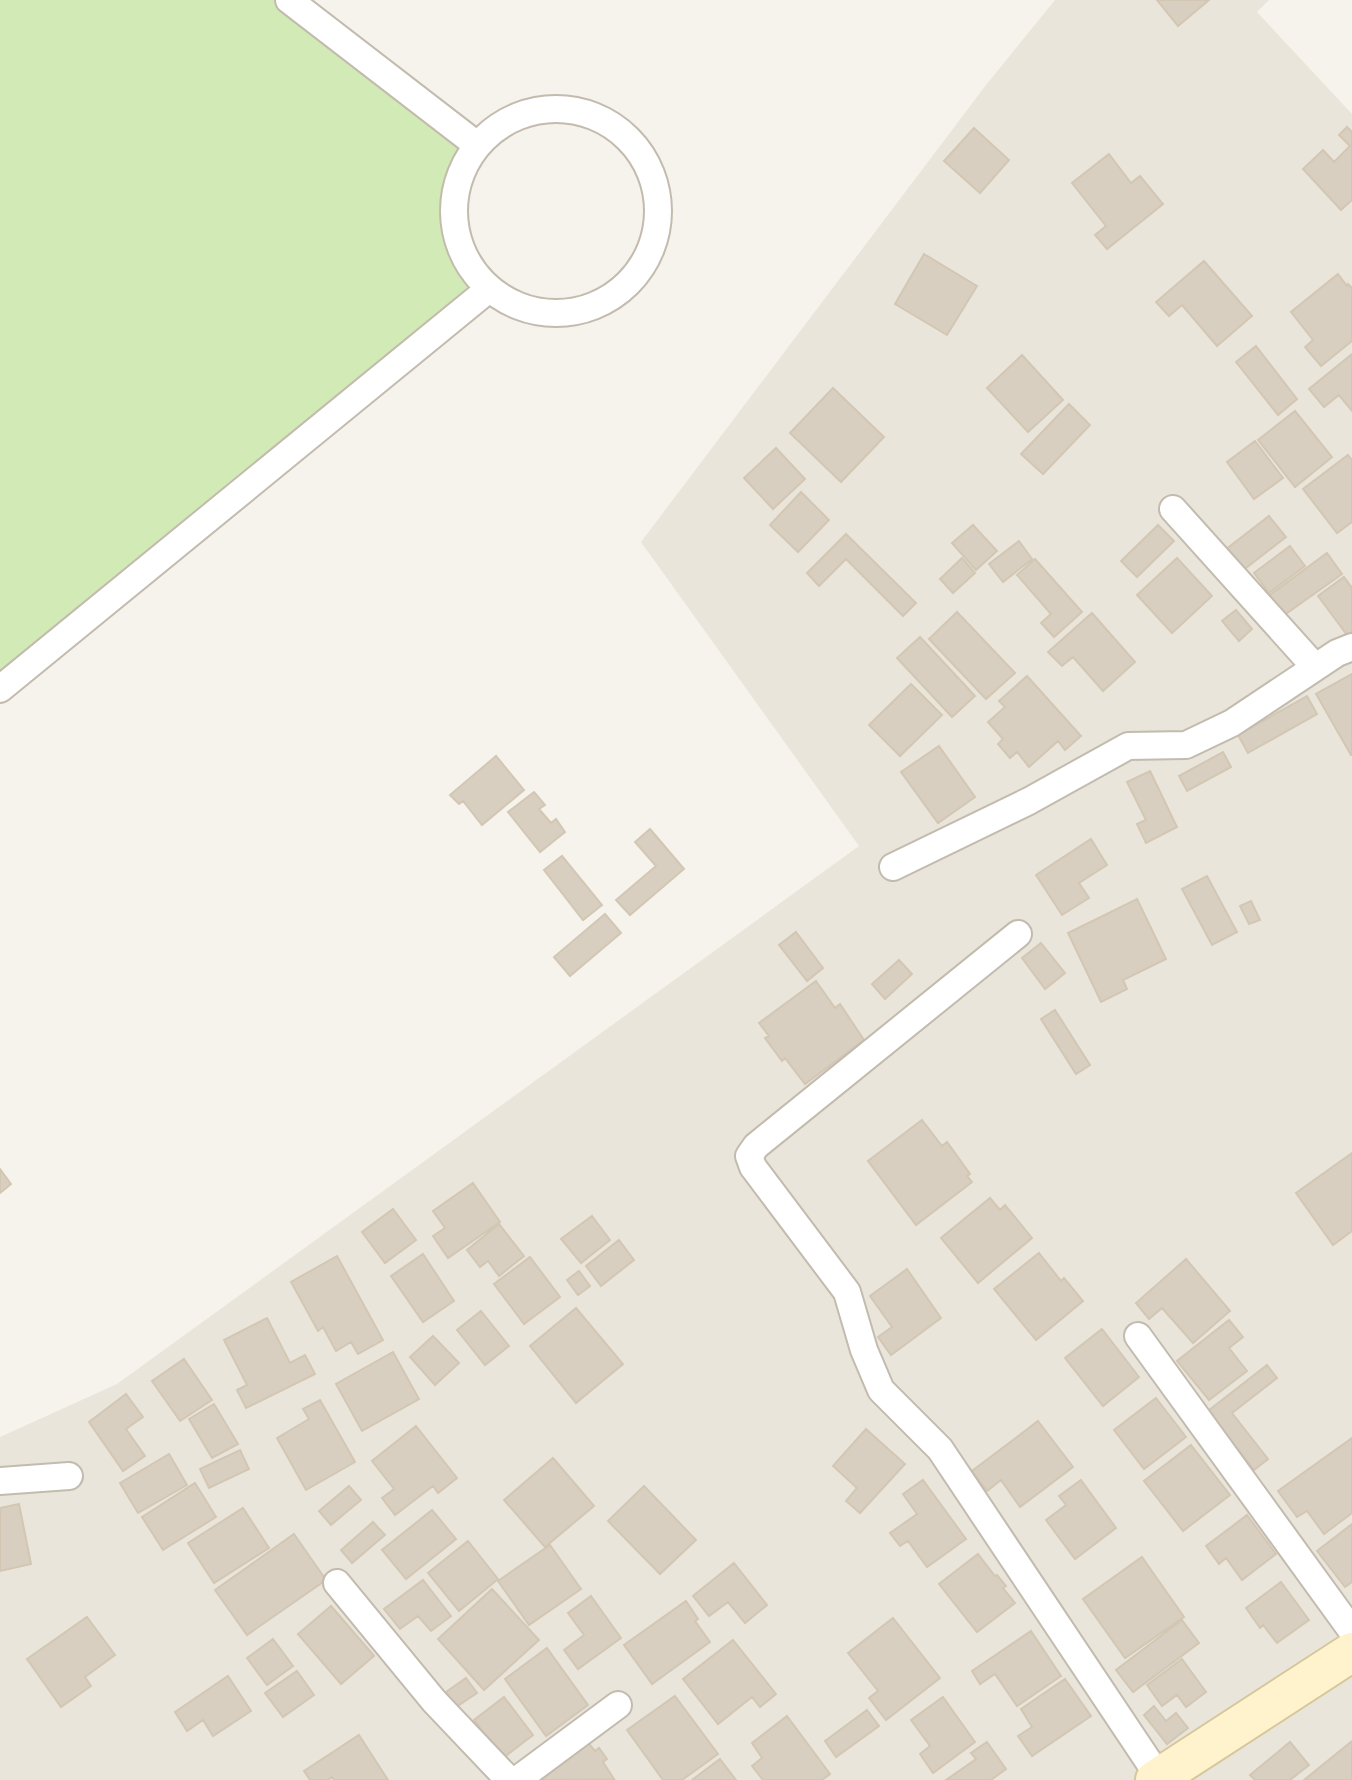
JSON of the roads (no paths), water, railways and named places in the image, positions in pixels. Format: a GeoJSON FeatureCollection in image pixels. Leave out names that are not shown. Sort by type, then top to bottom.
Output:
{"type":"FeatureCollection","features":[{"type":"Feature","properties":{"kind":"main road"},"geometry":{"type":"LineString","coordinates":[[1157,1779],[1352,1652]]}},
{"type":"Feature","properties":{"kind":"street"},"geometry":{"type":"LineString","coordinates":[[289,0],[477,145]]}},
{"type":"Feature","properties":{"kind":"street"},"geometry":{"type":"LineString","coordinates":[[547,109],[587,113],[622,133],[647,165],[658,204],[654,244],[634,279],[603,303],[564,314],[524,309],[489,289],[464,257],[454,219],[458,180],[477,145],[509,120],[547,109]]}},
{"type":"Feature","properties":{"kind":"street"},"geometry":{"type":"LineString","coordinates":[[0,689],[489,289]]}},
{"type":"Feature","properties":{"kind":"street"},"geometry":{"type":"LineString","coordinates":[[1174,509],[1315,667]]}},
{"type":"Feature","properties":{"kind":"street"},"geometry":{"type":"LineString","coordinates":[[893,867],[1028,801],[1128,746],[1186,745],[1197,740],[1232,723],[1337,653],[1352,647]]}},
{"type":"Feature","properties":{"kind":"street"},"geometry":{"type":"LineString","coordinates":[[1018,934],[756,1146],[749,1156],[753,1167],[847,1292],[864,1350],[881,1390],[940,1450],[1157,1779]]}},
{"type":"Feature","properties":{"kind":"street"},"geometry":{"type":"LineString","coordinates":[[1138,1336],[1352,1630]]}},
{"type":"Feature","properties":{"kind":"street"},"geometry":{"type":"LineString","coordinates":[[0,1481],[69,1476]]}},
{"type":"Feature","properties":{"kind":"street"},"geometry":{"type":"LineString","coordinates":[[337,1583],[434,1701],[509,1780]]}},
{"type":"Feature","properties":{"kind":"street"},"geometry":{"type":"LineString","coordinates":[[517,1780],[618,1705]]}}]}
